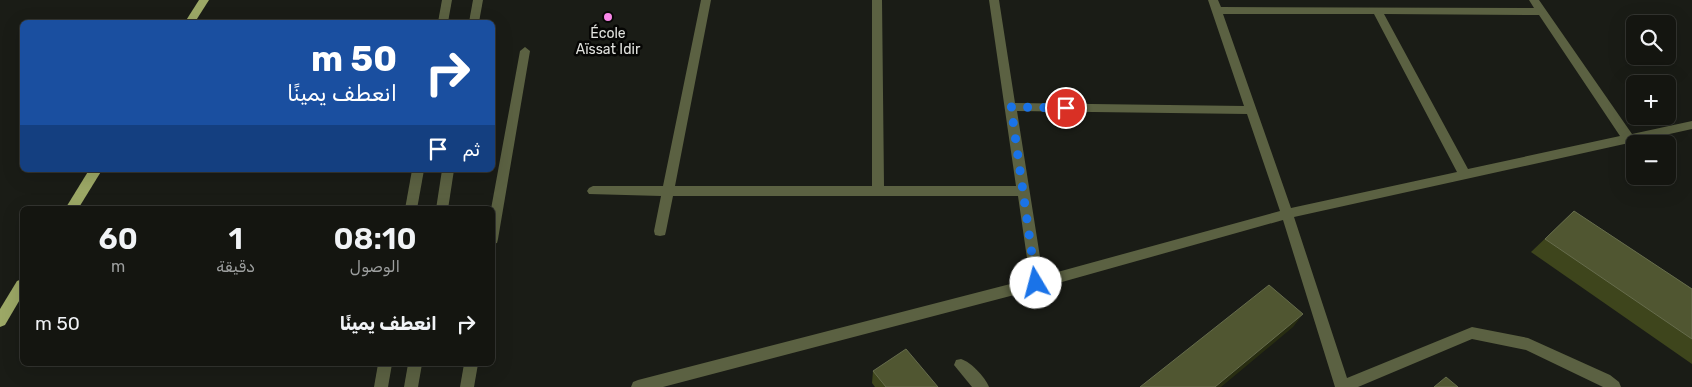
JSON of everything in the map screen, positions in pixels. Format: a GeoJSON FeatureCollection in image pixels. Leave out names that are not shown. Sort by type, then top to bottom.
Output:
{"type":"FeatureCollection","features":[{"type":"Feature","properties":{"kind":"main road"},"geometry":{"type":"LineString","coordinates":[[191,20],[204,0]]}},
{"type":"Feature","properties":{"kind":"main road"},"geometry":{"type":"LineString","coordinates":[[73,206],[95,172]]}},
{"type":"Feature","properties":{"kind":"main road"},"geometry":{"type":"LineString","coordinates":[[0,321],[20,288]]}},
{"type":"Feature","properties":{"kind":"street"},"geometry":{"type":"LineString","coordinates":[[443,20],[447,0]]}},
{"type":"Feature","properties":{"kind":"street"},"geometry":{"type":"LineString","coordinates":[[474,20],[478,0]]}},
{"type":"Feature","properties":{"kind":"street"},"geometry":{"type":"LineString","coordinates":[[660,231],[706,0]]}},
{"type":"Feature","properties":{"kind":"street"},"geometry":{"type":"LineString","coordinates":[[877,0],[878,192]]}},
{"type":"Feature","properties":{"kind":"street"},"geometry":{"type":"LineString","coordinates":[[994,0],[1024,190],[1036,283]]}},
{"type":"Feature","properties":{"kind":"street"},"geometry":{"type":"LineString","coordinates":[[1534,0],[1626,135]]}},
{"type":"Feature","properties":{"kind":"street"},"geometry":{"type":"LineString","coordinates":[[1542,12],[1215,6],[1287,214],[1342,387],[1472,333],[1528,344],[1605,380],[1614,387]]}},
{"type":"Feature","properties":{"kind":"street"},"geometry":{"type":"LineString","coordinates":[[1377,10],[1465,175]]}},
{"type":"Feature","properties":{"kind":"street"},"geometry":{"type":"LineString","coordinates":[[495,222],[525,51]]}},
{"type":"Feature","properties":{"kind":"street"},"geometry":{"type":"LineString","coordinates":[[1011,107],[1251,110]]}},
{"type":"Feature","properties":{"kind":"street"},"geometry":{"type":"LineString","coordinates":[[1642,135],[1692,124]]}},
{"type":"Feature","properties":{"kind":"street"},"geometry":{"type":"LineString","coordinates":[[638,387],[1036,283],[1287,214],[1626,138]]}},
{"type":"Feature","properties":{"kind":"street"},"geometry":{"type":"LineString","coordinates":[[412,206],[418,172]]}},
{"type":"Feature","properties":{"kind":"street"},"geometry":{"type":"LineString","coordinates":[[442,206],[448,172]]}},
{"type":"Feature","properties":{"kind":"street"},"geometry":{"type":"LineString","coordinates":[[593,191],[878,192],[1024,190]]}},
{"type":"Feature","properties":{"kind":"street"},"geometry":{"type":"LineString","coordinates":[[961,365],[982,387]]}},
{"type":"Feature","properties":{"kind":"street"},"geometry":{"type":"LineString","coordinates":[[381,387],[385,366]]}},
{"type":"Feature","properties":{"kind":"street"},"geometry":{"type":"LineString","coordinates":[[411,387],[415,366]]}},
{"type":"Feature","properties":{"kind":"street"},"geometry":{"type":"LineString","coordinates":[[467,387],[471,366]]}},
{"type":"Feature","properties":{"kind":"building"},"geometry":{"type":"Polygon","coordinates":[[[1574,211],[1692,289],[1692,339],[1545,239],[1574,211]]]}},
{"type":"Feature","properties":{"kind":"building"},"geometry":{"type":"Polygon","coordinates":[[[1269,285],[1303,314],[1215,387],[1140,387],[1269,285]]]}},
{"type":"Feature","properties":{"kind":"building"},"geometry":{"type":"Polygon","coordinates":[[[906,349],[938,387],[886,387],[873,371],[906,349]]]}},
{"type":"Feature","properties":{"kind":"building"},"geometry":{"type":"Polygon","coordinates":[[[1446,377],[1458,387],[1434,387],[1446,377]]]}},
{"type":"Feature","properties":{"kind":"place","name":"École Aïssat Idir"},"geometry":{"type":"Point","coordinates":[608,17]}},
{"type":"Feature","properties":{"kind":"route"},"geometry":{"type":"LineString","coordinates":[[1036,283],[1011,107],[1066,108]]}}]}
